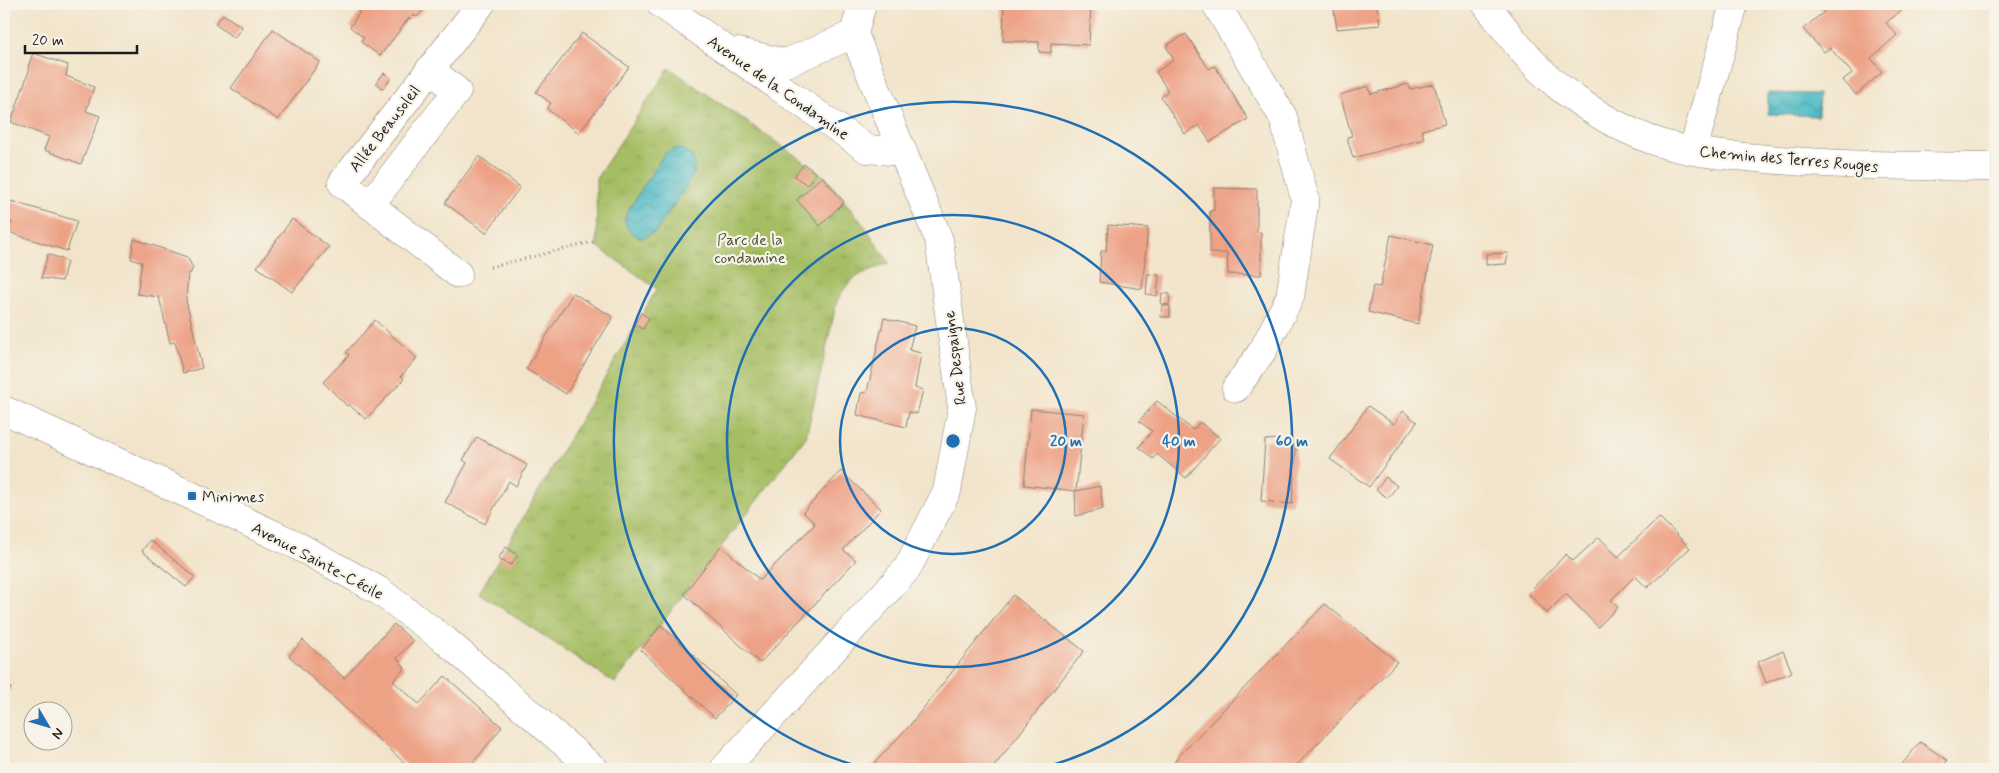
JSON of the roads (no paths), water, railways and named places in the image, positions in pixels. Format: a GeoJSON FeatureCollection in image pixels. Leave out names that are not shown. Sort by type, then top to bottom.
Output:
{"type":"FeatureCollection","features":[{"type":"Feature","properties":{"kind":"street","name":"Allée Beausoleil"},"geometry":{"type":"LineString","coordinates":[[458,274],[342,183],[481,4]]}},
{"type":"Feature","properties":{"kind":"street","name":"Avenue de la Condamine"},"geometry":{"type":"LineString","coordinates":[[661,4],[867,149],[903,152]]}},
{"type":"Feature","properties":{"kind":"street"},"geometry":{"type":"LineString","coordinates":[[724,49],[786,64],[854,34],[862,4]]}},
{"type":"Feature","properties":{"kind":"street"},"geometry":{"type":"LineString","coordinates":[[1216,4],[1283,117],[1304,200],[1290,296],[1263,350],[1236,388]]}},
{"type":"Feature","properties":{"kind":"street","name":"Chemin des Terres Rouges"},"geometry":{"type":"LineString","coordinates":[[1486,4],[1535,66],[1566,93],[1613,123],[1662,144],[1693,150],[1782,160],[1892,166],[1995,167]]}},
{"type":"Feature","properties":{"kind":"street"},"geometry":{"type":"LineString","coordinates":[[1693,150],[1734,4]]}},
{"type":"Feature","properties":{"kind":"street","name":"Rue Despaigne"},"geometry":{"type":"LineString","coordinates":[[724,769],[907,569],[947,491],[962,408],[940,240],[854,34]]}},
{"type":"Feature","properties":{"kind":"street"},"geometry":{"type":"LineString","coordinates":[[370,205],[458,91],[430,69]]}},
{"type":"Feature","properties":{"kind":"street","name":"Avenue Sainte-Cécile"},"geometry":{"type":"LineString","coordinates":[[4,410],[279,537],[378,590],[444,640],[594,769]]}},
{"type":"Feature","properties":{"kind":"water"},"geometry":{"type":"Polygon","coordinates":[[[1768,93],[1819,94],[1818,116],[1768,114],[1768,93]]]}},
{"type":"Feature","properties":{"kind":"water"},"geometry":{"type":"Polygon","coordinates":[[[674,149],[684,150],[691,154],[694,162],[694,174],[656,232],[641,238],[628,229],[625,219],[626,214],[664,154],[674,149]]]}},
{"type":"Feature","properties":{"kind":"place","name":"Minimes"},"geometry":{"type":"Point","coordinates":[192,496]}},
{"type":"Feature","properties":{"kind":"park label","name":"Parc de la condamine"},"geometry":{"type":"Point","coordinates":[750,248]}}]}
